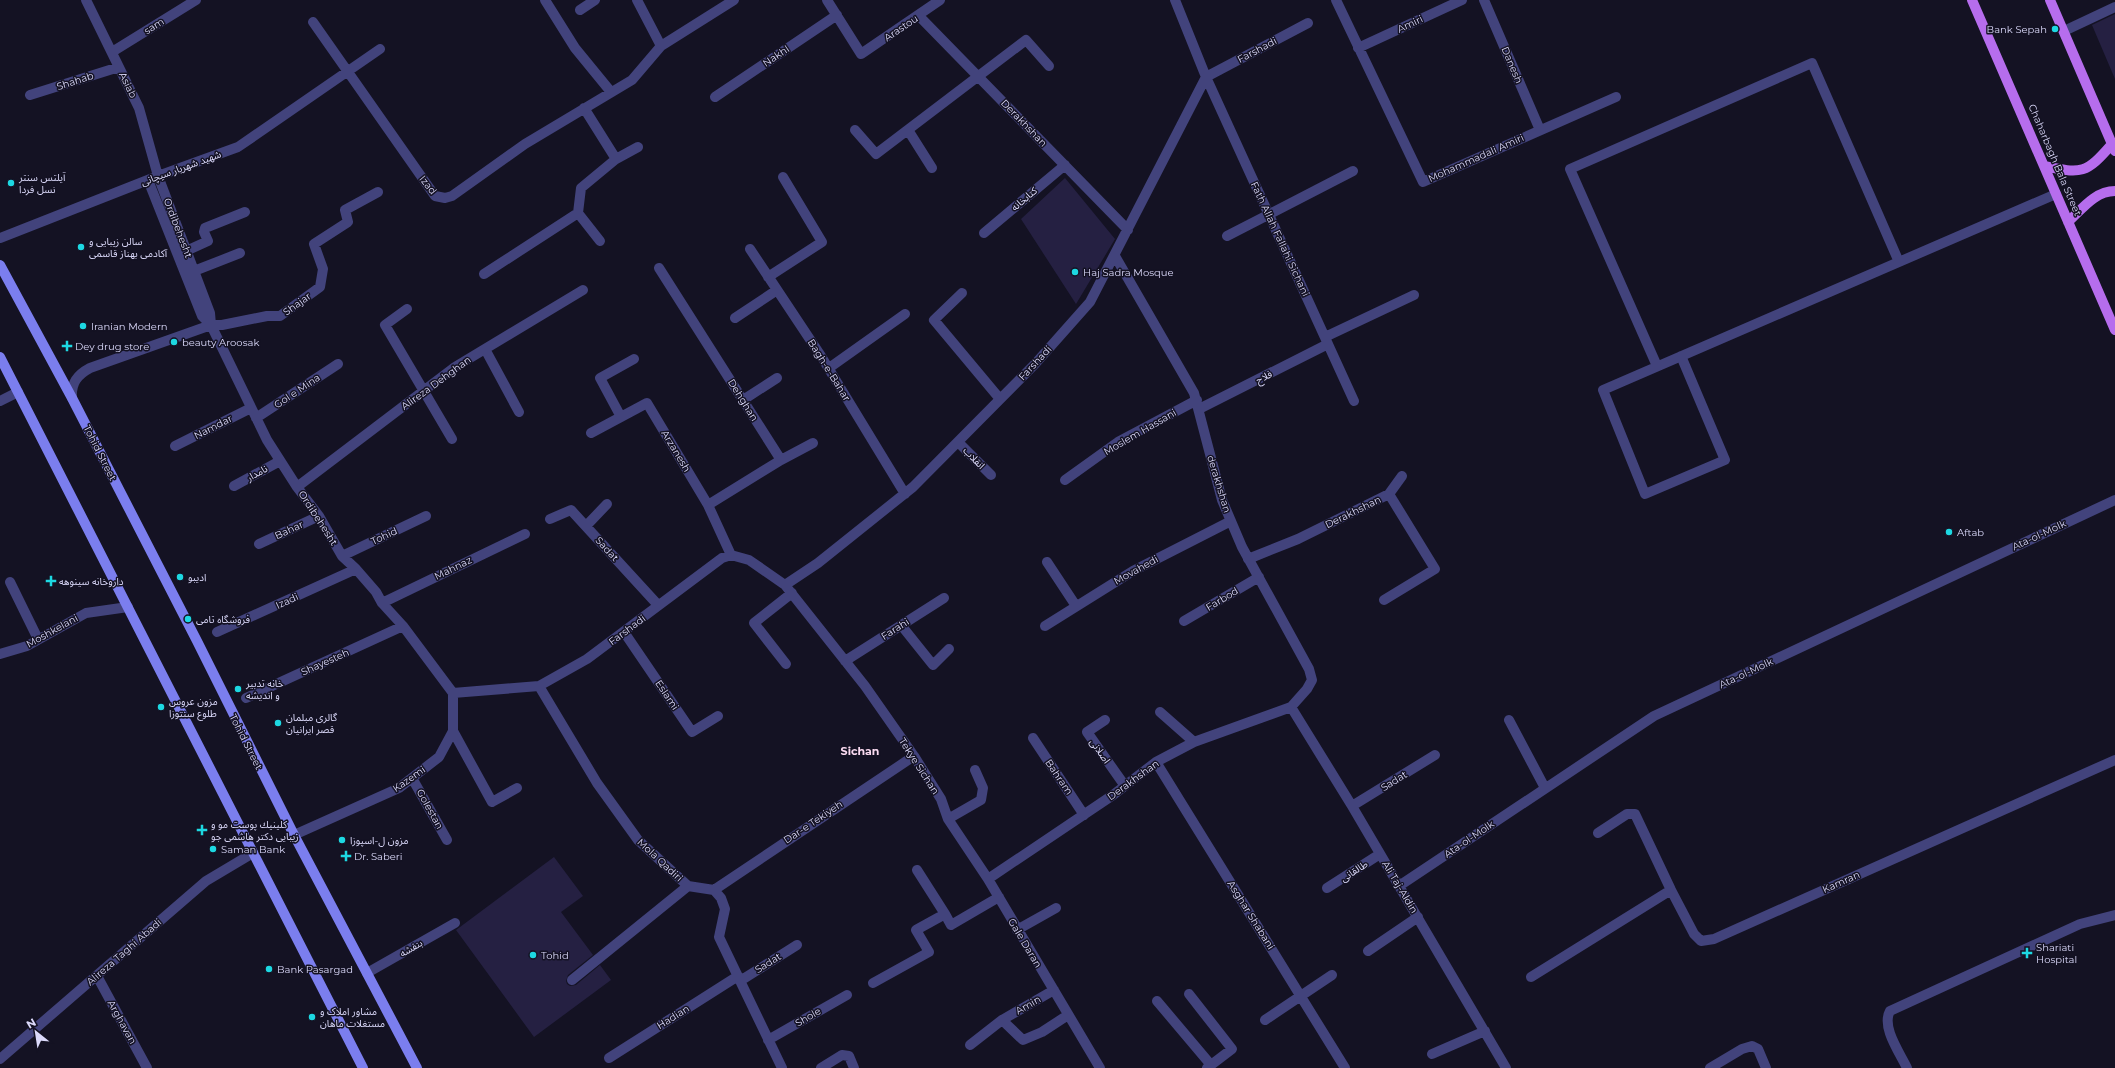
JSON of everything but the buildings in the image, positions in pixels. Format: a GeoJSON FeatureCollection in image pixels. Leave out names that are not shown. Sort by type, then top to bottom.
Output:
{"type":"FeatureCollection","features":[{"type":"Feature","properties":{"kind":"main road","name":"Chaharbagh Bala Street"},"geometry":{"type":"LineString","coordinates":[[1972,0],[2115,330]]}},
{"type":"Feature","properties":{"kind":"main road"},"geometry":{"type":"LineString","coordinates":[[2044,166],[2073,172],[2094,165],[2113,143],[2050,0]]}},
{"type":"Feature","properties":{"kind":"main road"},"geometry":{"type":"LineString","coordinates":[[2068,222],[2090,201],[2105,191],[2115,191]]}},
{"type":"Feature","properties":{"kind":"main road","name":"Tohid Street"},"geometry":{"type":"LineString","coordinates":[[0,266],[72,398],[197,641],[294,835],[417,1068]]}},
{"type":"Feature","properties":{"kind":"main road"},"geometry":{"type":"LineString","coordinates":[[0,357],[363,1068]]}},
{"type":"Feature","properties":{"kind":"street","name":"Asiab"},"geometry":{"type":"LineString","coordinates":[[86,0],[139,108],[153,178]]}},
{"type":"Feature","properties":{"kind":"street","name":"sam"},"geometry":{"type":"LineString","coordinates":[[112,52],[196,0]]}},
{"type":"Feature","properties":{"kind":"street"},"geometry":{"type":"LineString","coordinates":[[545,0],[575,48],[611,92]]}},
{"type":"Feature","properties":{"kind":"street"},"geometry":{"type":"LineString","coordinates":[[580,10],[595,0]]}},
{"type":"Feature","properties":{"kind":"street"},"geometry":{"type":"LineString","coordinates":[[637,0],[661,46]]}},
{"type":"Feature","properties":{"kind":"street","name":"Izad"},"geometry":{"type":"LineString","coordinates":[[313,22],[435,196],[445,198],[452,196],[524,144],[632,80],[661,46],[734,0]]}},
{"type":"Feature","properties":{"kind":"street"},"geometry":{"type":"LineString","coordinates":[[827,0],[837,15]]}},
{"type":"Feature","properties":{"kind":"street","name":"Arastou"},"geometry":{"type":"LineString","coordinates":[[837,15],[861,54],[919,16],[940,0]]}},
{"type":"Feature","properties":{"kind":"street"},"geometry":{"type":"LineString","coordinates":[[1175,0],[1206,77]]}},
{"type":"Feature","properties":{"kind":"street","name":"Mohammadali Amiri"},"geometry":{"type":"LineString","coordinates":[[1336,0],[1423,182],[1616,97]]}},
{"type":"Feature","properties":{"kind":"street","name":"Amiri"},"geometry":{"type":"LineString","coordinates":[[1358,48],[1462,0]]}},
{"type":"Feature","properties":{"kind":"street","name":"Danesh"},"geometry":{"type":"LineString","coordinates":[[1484,0],[1540,130]]}},
{"type":"Feature","properties":{"kind":"street"},"geometry":{"type":"LineString","coordinates":[[2064,31],[2115,7]]}},
{"type":"Feature","properties":{"kind":"street","name":"Nakhl"},"geometry":{"type":"LineString","coordinates":[[715,97],[837,15]]}},
{"type":"Feature","properties":{"kind":"street","name":"Derakhshan"},"geometry":{"type":"LineString","coordinates":[[919,16],[1128,230]]}},
{"type":"Feature","properties":{"kind":"street","name":"Farshadi"},"geometry":{"type":"LineString","coordinates":[[785,585],[818,563],[905,494],[1035,364],[1090,302],[1206,77],[1308,23]]}},
{"type":"Feature","properties":{"kind":"street"},"geometry":{"type":"LineString","coordinates":[[855,130],[876,154],[1026,40],[1049,66]]}},
{"type":"Feature","properties":{"kind":"street","name":"شهید شهریار سیچانی"},"geometry":{"type":"LineString","coordinates":[[0,238],[153,178],[238,147],[380,49]]}},
{"type":"Feature","properties":{"kind":"street"},"geometry":{"type":"LineString","coordinates":[[1658,366],[1570,169],[1812,63],[1899,262]]}},
{"type":"Feature","properties":{"kind":"street","name":"Shahab"},"geometry":{"type":"LineString","coordinates":[[30,95],[119,67]]}},
{"type":"Feature","properties":{"kind":"street","name":"Fath Allah Fallahi Sichani"},"geometry":{"type":"LineString","coordinates":[[1206,77],[1354,401]]}},
{"type":"Feature","properties":{"kind":"street"},"geometry":{"type":"LineString","coordinates":[[584,108],[616,159]]}},
{"type":"Feature","properties":{"kind":"street"},"geometry":{"type":"LineString","coordinates":[[908,130],[932,168]]}},
{"type":"Feature","properties":{"kind":"street"},"geometry":{"type":"LineString","coordinates":[[600,241],[578,213],[581,188],[616,159],[638,147]]}},
{"type":"Feature","properties":{"kind":"street","name":"کتابخانه"},"geometry":{"type":"LineString","coordinates":[[984,233],[1065,165]]}},
{"type":"Feature","properties":{"kind":"street"},"geometry":{"type":"LineString","coordinates":[[1227,236],[1354,171]]}},
{"type":"Feature","properties":{"kind":"street"},"geometry":{"type":"LineString","coordinates":[[768,277],[822,242],[783,177]]}},
{"type":"Feature","properties":{"kind":"street","name":"Ordibehesht"},"geometry":{"type":"LineString","coordinates":[[153,178],[186,250],[210,313],[211,325]]}},
{"type":"Feature","properties":{"kind":"street","name":"Ordibehesht"},"geometry":{"type":"LineString","coordinates":[[153,178],[202,316],[211,325],[256,418],[280,460],[297,487],[319,516],[342,556],[356,569],[376,592],[382,603],[403,626],[453,693]]}},
{"type":"Feature","properties":{"kind":"street","name":"Shajar"},"geometry":{"type":"LineString","coordinates":[[211,325],[222,325],[269,316],[282,316],[318,289],[323,269],[314,244],[348,222],[345,210],[378,192]]}},
{"type":"Feature","properties":{"kind":"street"},"geometry":{"type":"LineString","coordinates":[[1681,356],[1725,460],[1645,494],[1603,390],[1681,356],[2056,194]]}},
{"type":"Feature","properties":{"kind":"street"},"geometry":{"type":"LineString","coordinates":[[186,250],[208,241],[204,232],[205,228],[245,212]]}},
{"type":"Feature","properties":{"kind":"street"},"geometry":{"type":"LineString","coordinates":[[484,274],[578,213]]}},
{"type":"Feature","properties":{"kind":"street","name":"Bagh-e-Bahar"},"geometry":{"type":"LineString","coordinates":[[750,249],[829,368],[905,494]]}},
{"type":"Feature","properties":{"kind":"street"},"geometry":{"type":"LineString","coordinates":[[194,271],[240,253]]}},
{"type":"Feature","properties":{"kind":"street","name":"derakhshan"},"geometry":{"type":"LineString","coordinates":[[1115,256],[1198,405],[1222,500],[1248,559],[1259,577],[1312,680],[1307,690],[1291,707]]}},
{"type":"Feature","properties":{"kind":"street","name":"Dehghan"},"geometry":{"type":"LineString","coordinates":[[659,268],[781,460]]}},
{"type":"Feature","properties":{"kind":"street","name":"Alireza Dehghan"},"geometry":{"type":"LineString","coordinates":[[297,487],[455,367],[583,290]]}},
{"type":"Feature","properties":{"kind":"street"},"geometry":{"type":"LineString","coordinates":[[735,318],[777,290]]}},
{"type":"Feature","properties":{"kind":"street"},"geometry":{"type":"LineString","coordinates":[[962,293],[934,320],[1000,399]]}},
{"type":"Feature","properties":{"kind":"street","name":"فلاح"},"geometry":{"type":"LineString","coordinates":[[1198,405],[1414,295]]}},
{"type":"Feature","properties":{"kind":"street"},"geometry":{"type":"LineString","coordinates":[[407,309],[385,325],[452,439]]}},
{"type":"Feature","properties":{"kind":"street"},"geometry":{"type":"LineString","coordinates":[[829,368],[905,314]]}},
{"type":"Feature","properties":{"kind":"street"},"geometry":{"type":"LineString","coordinates":[[72,398],[72,389],[75,380],[81,372],[211,325]]}},
{"type":"Feature","properties":{"kind":"street"},"geometry":{"type":"LineString","coordinates":[[485,349],[519,412]]}},
{"type":"Feature","properties":{"kind":"street"},"geometry":{"type":"LineString","coordinates":[[621,417],[600,378],[634,359]]}},
{"type":"Feature","properties":{"kind":"street","name":"Gol e Mina"},"geometry":{"type":"LineString","coordinates":[[256,418],[338,364]]}},
{"type":"Feature","properties":{"kind":"street"},"geometry":{"type":"LineString","coordinates":[[743,400],[777,378]]}},
{"type":"Feature","properties":{"kind":"street"},"geometry":{"type":"LineString","coordinates":[[0,401],[18,392]]}},
{"type":"Feature","properties":{"kind":"street","name":"Arzanesh"},"geometry":{"type":"LineString","coordinates":[[591,433],[647,403],[708,505],[731,555]]}},
{"type":"Feature","properties":{"kind":"street","name":"Moslem Hassani"},"geometry":{"type":"LineString","coordinates":[[1065,480],[1118,442],[1198,405]]}},
{"type":"Feature","properties":{"kind":"street","name":"Namdar"},"geometry":{"type":"LineString","coordinates":[[175,446],[251,408]]}},
{"type":"Feature","properties":{"kind":"street","name":"انقلاب"},"geometry":{"type":"LineString","coordinates":[[958,442],[991,475]]}},
{"type":"Feature","properties":{"kind":"street"},"geometry":{"type":"LineString","coordinates":[[708,505],[781,460],[813,444]]}},
{"type":"Feature","properties":{"kind":"street","name":"نامدار"},"geometry":{"type":"LineString","coordinates":[[234,486],[280,460]]}},
{"type":"Feature","properties":{"kind":"street"},"geometry":{"type":"LineString","coordinates":[[1389,494],[1402,476]]}},
{"type":"Feature","properties":{"kind":"street","name":"Derakhshan"},"geometry":{"type":"LineString","coordinates":[[1248,559],[1298,539],[1389,494],[1435,569],[1384,600]]}},
{"type":"Feature","properties":{"kind":"street","name":"Ata-ol-Molk"},"geometry":{"type":"LineString","coordinates":[[1399,886],[1654,716],[2115,500]]}},
{"type":"Feature","properties":{"kind":"street"},"geometry":{"type":"LineString","coordinates":[[586,526],[607,504]]}},
{"type":"Feature","properties":{"kind":"street","name":"Sadat"},"geometry":{"type":"LineString","coordinates":[[550,519],[570,510],[658,605]]}},
{"type":"Feature","properties":{"kind":"street","name":"Bahar"},"geometry":{"type":"LineString","coordinates":[[260,544],[319,516]]}},
{"type":"Feature","properties":{"kind":"street","name":"Tohid"},"geometry":{"type":"LineString","coordinates":[[342,556],[426,516]]}},
{"type":"Feature","properties":{"kind":"street","name":"Movahedi"},"geometry":{"type":"LineString","coordinates":[[1045,626],[1133,571],[1231,521]]}},
{"type":"Feature","properties":{"kind":"street","name":"Mahnaz"},"geometry":{"type":"LineString","coordinates":[[382,603],[525,534]]}},
{"type":"Feature","properties":{"kind":"street"},"geometry":{"type":"LineString","coordinates":[[731,555],[749,560],[785,585],[845,661]]}},
{"type":"Feature","properties":{"kind":"street","name":"Farshadi"},"geometry":{"type":"LineString","coordinates":[[453,693],[539,686],[588,659],[722,558],[731,555]]}},
{"type":"Feature","properties":{"kind":"street"},"geometry":{"type":"LineString","coordinates":[[1047,562],[1076,606]]}},
{"type":"Feature","properties":{"kind":"street","name":"Izadi"},"geometry":{"type":"LineString","coordinates":[[217,632],[356,569]]}},
{"type":"Feature","properties":{"kind":"street","name":"Farbod"},"geometry":{"type":"LineString","coordinates":[[1184,621],[1259,577]]}},
{"type":"Feature","properties":{"kind":"street"},"geometry":{"type":"LineString","coordinates":[[10,582],[38,640]]}},
{"type":"Feature","properties":{"kind":"street"},"geometry":{"type":"LineString","coordinates":[[786,664],[754,623],[792,593]]}},
{"type":"Feature","properties":{"kind":"street","name":"Farahi"},"geometry":{"type":"LineString","coordinates":[[845,661],[944,598]]}},
{"type":"Feature","properties":{"kind":"street","name":"Moshkelani"},"geometry":{"type":"LineString","coordinates":[[0,654],[27,646],[86,613],[128,607]]}},
{"type":"Feature","properties":{"kind":"street"},"geometry":{"type":"LineString","coordinates":[[901,625],[933,665],[949,649]]}},
{"type":"Feature","properties":{"kind":"street","name":"Shayesteh"},"geometry":{"type":"LineString","coordinates":[[246,698],[403,626]]}},
{"type":"Feature","properties":{"kind":"street","name":"Eslami"},"geometry":{"type":"LineString","coordinates":[[624,632],[692,732],[718,716]]}},
{"type":"Feature","properties":{"kind":"street","name":"Tekye Sichan"},"geometry":{"type":"LineString","coordinates":[[845,661],[886,715],[914,756],[941,799],[948,819]]}},
{"type":"Feature","properties":{"kind":"street","name":"Mola Qadiri"},"geometry":{"type":"LineString","coordinates":[[539,686],[597,783],[638,840],[688,886],[714,890]]}},
{"type":"Feature","properties":{"kind":"street","name":"Kazemi"},"geometry":{"type":"LineString","coordinates":[[294,835],[399,788],[439,757],[453,731],[453,693]]}},
{"type":"Feature","properties":{"kind":"street","name":"Derakhshan"},"geometry":{"type":"LineString","coordinates":[[988,879],[1084,815],[1156,762],[1194,742],[1291,707]]}},
{"type":"Feature","properties":{"kind":"street","name":"Ali Taj-Aldin"},"geometry":{"type":"LineString","coordinates":[[1291,707],[1352,806],[1506,1068]]}},
{"type":"Feature","properties":{"kind":"street"},"geometry":{"type":"LineString","coordinates":[[1160,712],[1194,742]]}},
{"type":"Feature","properties":{"kind":"street","name":"اصلانی"},"geometry":{"type":"LineString","coordinates":[[1105,720],[1087,732],[1125,786]]}},
{"type":"Feature","properties":{"kind":"street"},"geometry":{"type":"LineString","coordinates":[[1509,720],[1545,788]]}},
{"type":"Feature","properties":{"kind":"street"},"geometry":{"type":"LineString","coordinates":[[453,731],[492,802],[517,788]]}},
{"type":"Feature","properties":{"kind":"street","name":"Bahram"},"geometry":{"type":"LineString","coordinates":[[1033,738],[1084,815]]}},
{"type":"Feature","properties":{"kind":"street","name":"Sadat"},"geometry":{"type":"LineString","coordinates":[[1352,806],[1435,755]]}},
{"type":"Feature","properties":{"kind":"street","name":"Dar-e Tekiyeh"},"geometry":{"type":"LineString","coordinates":[[714,890],[914,756]]}},
{"type":"Feature","properties":{"kind":"street","name":"Kamran"},"geometry":{"type":"LineString","coordinates":[[1598,833],[1632,813],[1635,814],[1694,934],[1701,941],[1714,939],[2115,760]]}},
{"type":"Feature","properties":{"kind":"street","name":"Asghar Shabani"},"geometry":{"type":"LineString","coordinates":[[1156,762],[1345,1068]]}},
{"type":"Feature","properties":{"kind":"street"},"geometry":{"type":"LineString","coordinates":[[948,819],[981,800],[983,788],[975,770]]}},
{"type":"Feature","properties":{"kind":"street","name":"Golestan"},"geometry":{"type":"LineString","coordinates":[[412,778],[447,840]]}},
{"type":"Feature","properties":{"kind":"street","name":"Gale Daran"},"geometry":{"type":"LineString","coordinates":[[948,819],[999,897],[1017,930],[1100,1068]]}},
{"type":"Feature","properties":{"kind":"street","name":"Alireza Taghi Abadi"},"geometry":{"type":"LineString","coordinates":[[0,1059],[206,881],[254,853]]}},
{"type":"Feature","properties":{"kind":"street","name":"طالقانی"},"geometry":{"type":"LineString","coordinates":[[1327,888],[1380,854]]}},
{"type":"Feature","properties":{"kind":"street"},"geometry":{"type":"LineString","coordinates":[[917,870],[951,925],[999,897]]}},
{"type":"Feature","properties":{"kind":"street"},"geometry":{"type":"LineString","coordinates":[[572,980],[688,886]]}},
{"type":"Feature","properties":{"kind":"street"},"geometry":{"type":"LineString","coordinates":[[714,890],[721,898],[725,909],[719,937],[782,1068]]}},
{"type":"Feature","properties":{"kind":"street"},"geometry":{"type":"LineString","coordinates":[[1531,977],[1672,890]]}},
{"type":"Feature","properties":{"kind":"street"},"geometry":{"type":"LineString","coordinates":[[1017,930],[1056,908]]}},
{"type":"Feature","properties":{"kind":"street"},"geometry":{"type":"LineString","coordinates":[[873,983],[928,952],[916,930],[945,914]]}},
{"type":"Feature","properties":{"kind":"street"},"geometry":{"type":"LineString","coordinates":[[1907,1068],[1889,1028],[1887,1016],[1890,1011],[2080,924],[2115,915]]}},
{"type":"Feature","properties":{"kind":"street"},"geometry":{"type":"LineString","coordinates":[[1368,951],[1418,917]]}},
{"type":"Feature","properties":{"kind":"street","name":"بنفشه"},"geometry":{"type":"LineString","coordinates":[[367,973],[455,924]]}},
{"type":"Feature","properties":{"kind":"street","name":"Sadat"},"geometry":{"type":"LineString","coordinates":[[739,978],[797,945]]}},
{"type":"Feature","properties":{"kind":"street"},"geometry":{"type":"LineString","coordinates":[[1265,1020],[1332,975]]}},
{"type":"Feature","properties":{"kind":"street","name":"Arghavan"},"geometry":{"type":"LineString","coordinates":[[97,976],[147,1068]]}},
{"type":"Feature","properties":{"kind":"street","name":"Hadian"},"geometry":{"type":"LineString","coordinates":[[609,1058],[739,978]]}},
{"type":"Feature","properties":{"kind":"street","name":"Amin"},"geometry":{"type":"LineString","coordinates":[[970,1045],[1002,1020],[1054,990]]}},
{"type":"Feature","properties":{"kind":"street"},"geometry":{"type":"LineString","coordinates":[[1157,1001],[1209,1066],[1232,1049],[1189,994]]}},
{"type":"Feature","properties":{"kind":"street","name":"Shole"},"geometry":{"type":"LineString","coordinates":[[768,1040],[847,995]]}},
{"type":"Feature","properties":{"kind":"street"},"geometry":{"type":"LineString","coordinates":[[1002,1020],[1023,1040],[1042,1032],[1068,1015]]}},
{"type":"Feature","properties":{"kind":"street"},"geometry":{"type":"LineString","coordinates":[[1432,1054],[1485,1031]]}},
{"type":"Feature","properties":{"kind":"street"},"geometry":{"type":"LineString","coordinates":[[1710,1068],[1742,1048],[1752,1046],[1758,1049],[1766,1068]]}},
{"type":"Feature","properties":{"kind":"street"},"geometry":{"type":"LineString","coordinates":[[822,1068],[842,1055],[849,1056],[854,1068]]}},
{"type":"Feature","properties":{"kind":"place","name":"Bank Sepah"},"geometry":{"type":"Point","coordinates":[2055,29]}},
{"type":"Feature","properties":{"kind":"place","name":"آیلتس سنتر نسل فردا"},"geometry":{"type":"Point","coordinates":[11,183]}},
{"type":"Feature","properties":{"kind":"place","name":"سالن زیبایی و آکادمی بهناز قاسمی"},"geometry":{"type":"Point","coordinates":[81,247]}},
{"type":"Feature","properties":{"kind":"place","name":"Haj Sadra Mosque"},"geometry":{"type":"Point","coordinates":[1075,272]}},
{"type":"Feature","properties":{"kind":"place","name":"Iranian Modern"},"geometry":{"type":"Point","coordinates":[83,326]}},
{"type":"Feature","properties":{"kind":"place","name":"beauty Aroosak"},"geometry":{"type":"Point","coordinates":[174,342]}},
{"type":"Feature","properties":{"kind":"place","name":"Dey drug store"},"geometry":{"type":"Point","coordinates":[67,346]}},
{"type":"Feature","properties":{"kind":"place","name":"Aftab"},"geometry":{"type":"Point","coordinates":[1949,532]}},
{"type":"Feature","properties":{"kind":"place","name":"ادیبو"},"geometry":{"type":"Point","coordinates":[180,577]}},
{"type":"Feature","properties":{"kind":"place","name":"داروخانه سینوهه"},"geometry":{"type":"Point","coordinates":[51,581]}},
{"type":"Feature","properties":{"kind":"place","name":"فروشگاه تامی"},"geometry":{"type":"Point","coordinates":[188,619]}},
{"type":"Feature","properties":{"kind":"place","name":"خانه تدبیر و اندیشه"},"geometry":{"type":"Point","coordinates":[238,689]}},
{"type":"Feature","properties":{"kind":"place","name":"مزون عروس طلوع سنتوزا"},"geometry":{"type":"Point","coordinates":[161,707]}},
{"type":"Feature","properties":{"kind":"place","name":"گالری مبلمان قصر ایرانیان"},"geometry":{"type":"Point","coordinates":[278,723]}},
{"type":"Feature","properties":{"kind":"place","name":"كلينيك پوست مو و زيبايى دکتر هاشمی جو"},"geometry":{"type":"Point","coordinates":[202,830]}},
{"type":"Feature","properties":{"kind":"place","name":"مزون ل-اسپوزا"},"geometry":{"type":"Point","coordinates":[342,840]}},
{"type":"Feature","properties":{"kind":"place","name":"Saman Bank"},"geometry":{"type":"Point","coordinates":[213,849]}},
{"type":"Feature","properties":{"kind":"place","name":"Dr. Saberi"},"geometry":{"type":"Point","coordinates":[346,856]}},
{"type":"Feature","properties":{"kind":"place","name":"Shariati Hospital"},"geometry":{"type":"Point","coordinates":[2027,953]}},
{"type":"Feature","properties":{"kind":"place","name":"Tohid"},"geometry":{"type":"Point","coordinates":[533,955]}},
{"type":"Feature","properties":{"kind":"place","name":"Bank Pasargad"},"geometry":{"type":"Point","coordinates":[269,969]}},
{"type":"Feature","properties":{"kind":"place","name":"مشاور املاک و مستغلات ماهان"},"geometry":{"type":"Point","coordinates":[312,1017]}},
{"type":"Feature","properties":{"kind":"district","name":"Sichan"},"geometry":{"type":"Point","coordinates":[860,751]}}]}
